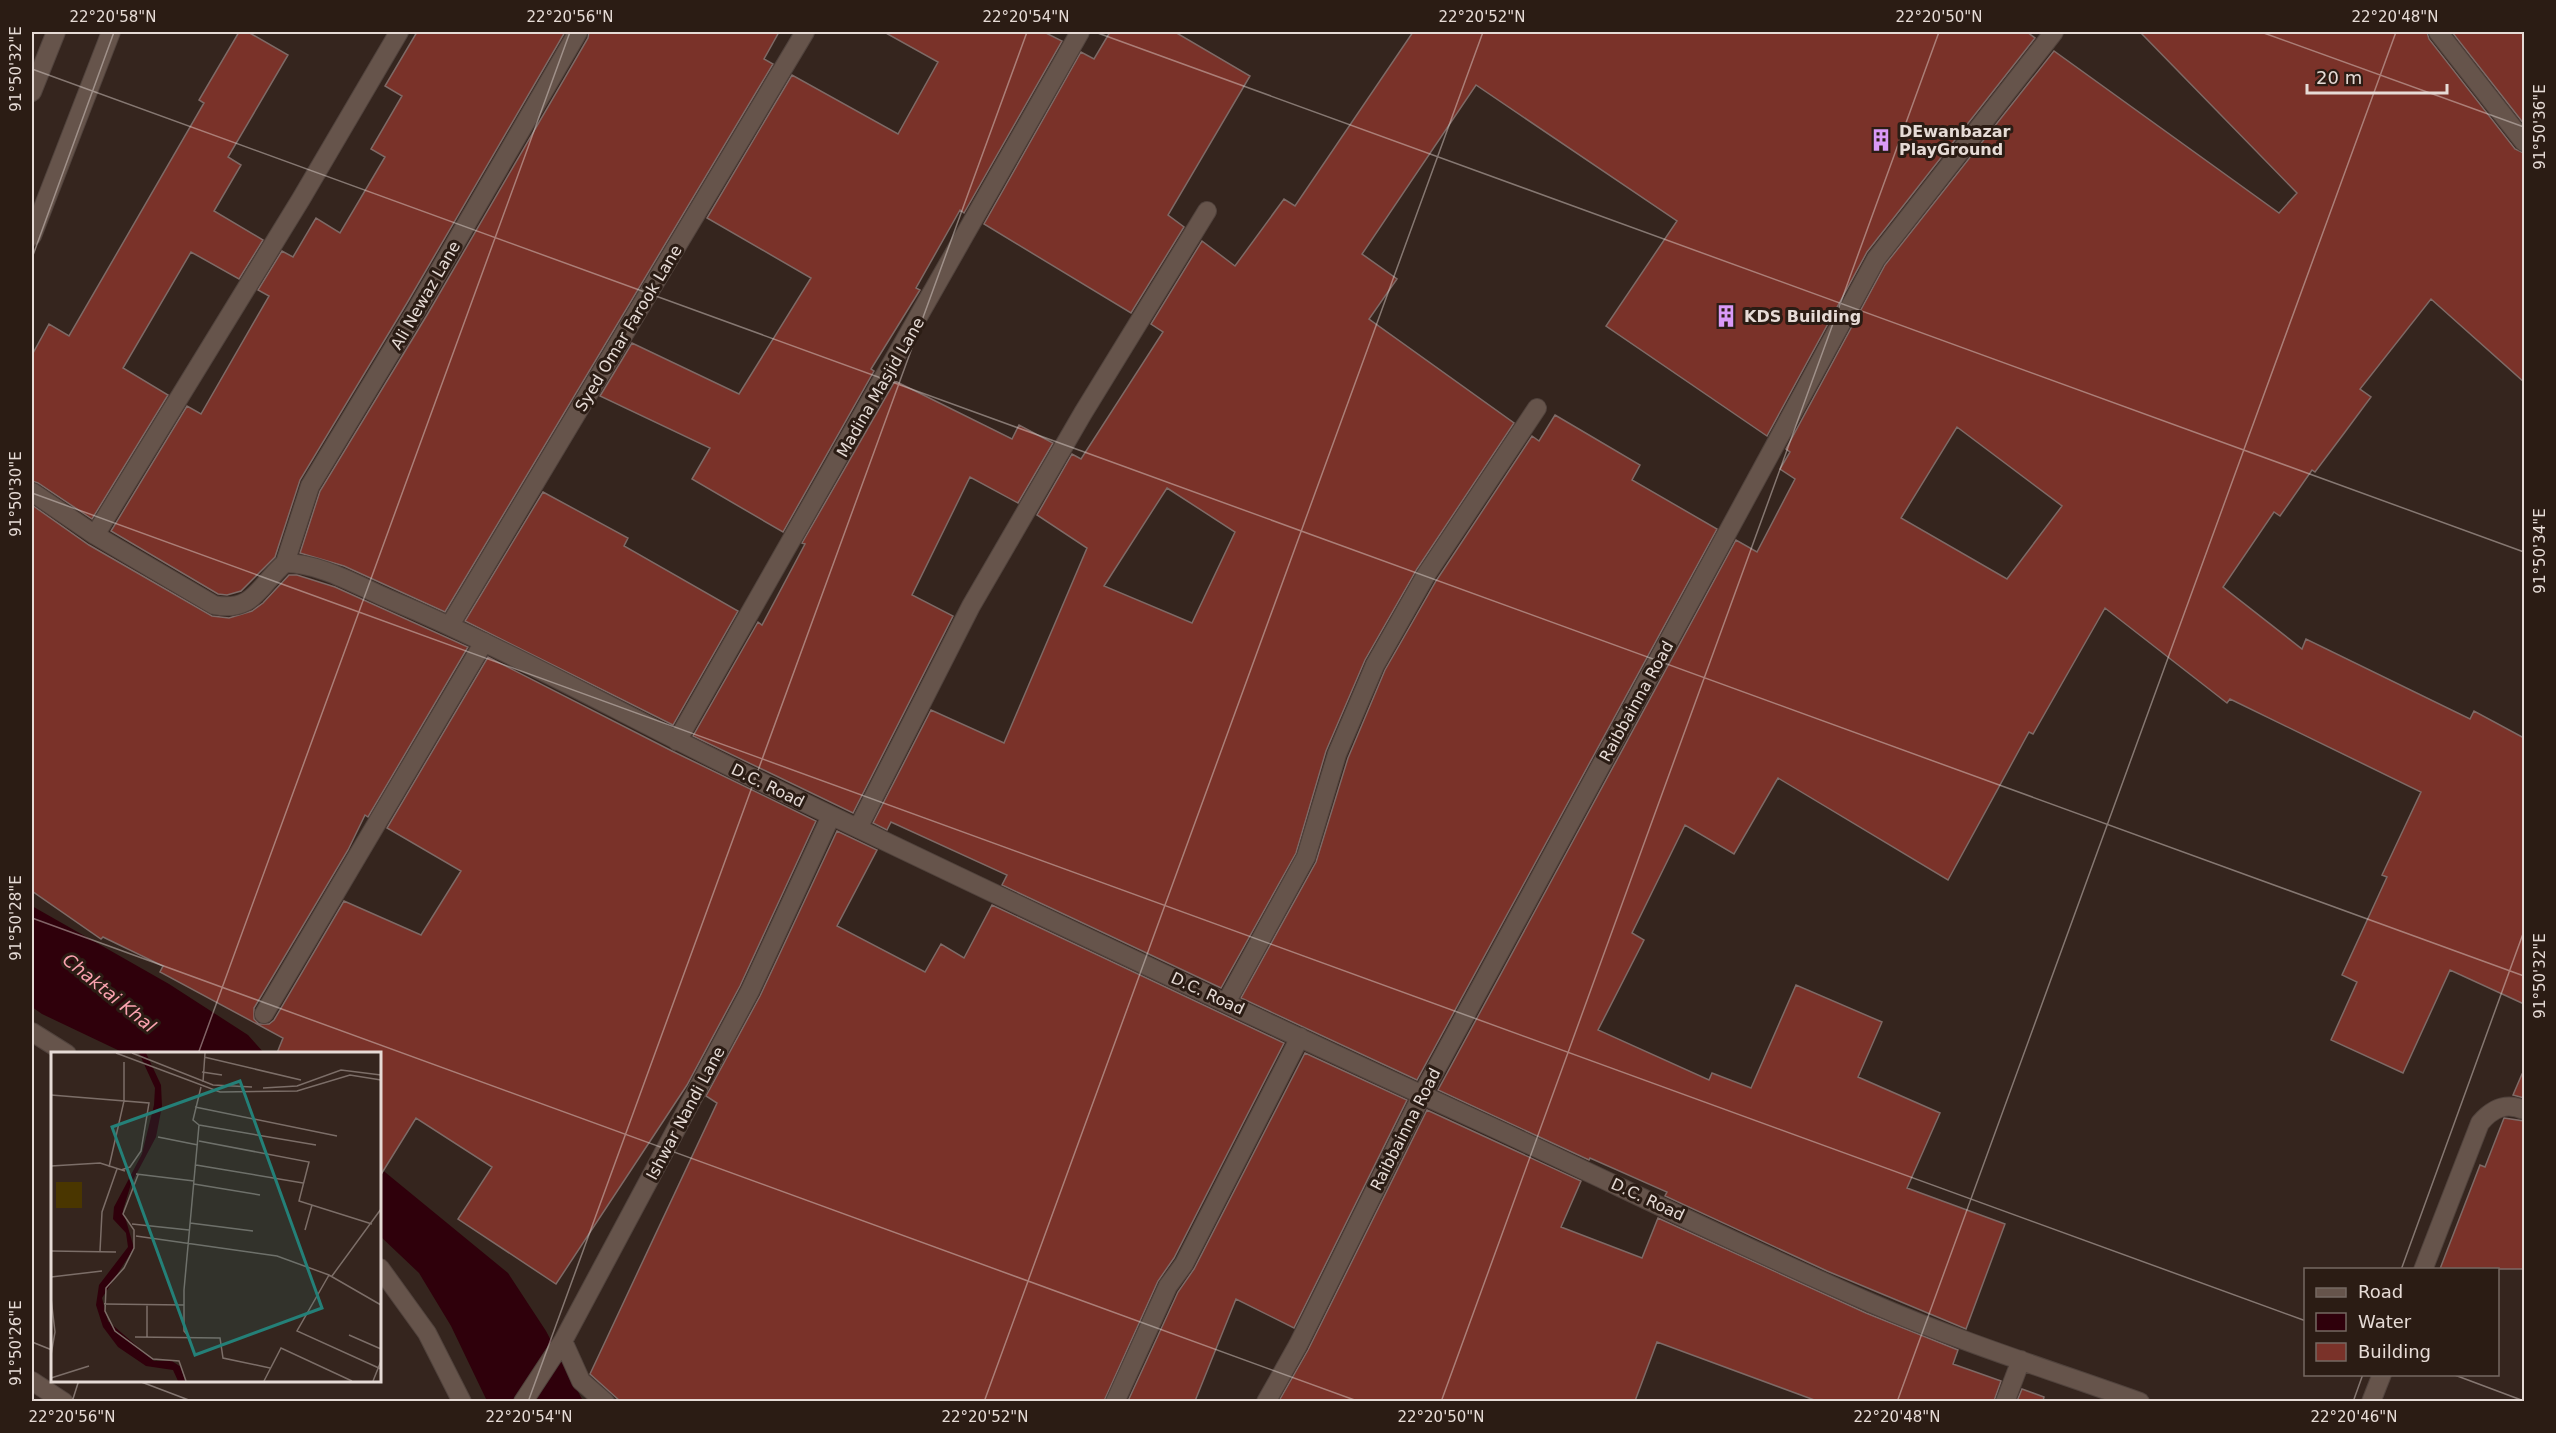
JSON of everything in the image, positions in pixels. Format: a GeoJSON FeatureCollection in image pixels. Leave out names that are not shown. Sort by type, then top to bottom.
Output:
{"type":"FeatureCollection","features":[{"type":"Feature","properties":{"kind":"street"},"geometry":{"type":"LineString","coordinates":[[32,92],[56,32]]}},
{"type":"Feature","properties":{"kind":"street"},"geometry":{"type":"LineString","coordinates":[[33,231],[111,32]]}},
{"type":"Feature","properties":{"kind":"street"},"geometry":{"type":"LineString","coordinates":[[95,535],[301,199],[399,32]]}},
{"type":"Feature","properties":{"kind":"street","name":"Ali Newaz Lane"},"geometry":{"type":"LineString","coordinates":[[285,563],[310,486],[417,309],[578,32]]}},
{"type":"Feature","properties":{"kind":"street","name":"Syed Omar Farook Lane"},"geometry":{"type":"LineString","coordinates":[[450,625],[805,32]]}},
{"type":"Feature","properties":{"kind":"street","name":"Madina Masjid Lane"},"geometry":{"type":"LineString","coordinates":[[677,741],[1080,32]]}},
{"type":"Feature","properties":{"kind":"street","name":"Raibbainna Road"},"geometry":{"type":"LineString","coordinates":[[1266,1401],[1298,1345],[1422,1095],[1876,259],[2054,32]]}},
{"type":"Feature","properties":{"kind":"street"},"geometry":{"type":"LineString","coordinates":[[2438,32],[2524,142]]}},
{"type":"Feature","properties":{"kind":"street"},"geometry":{"type":"LineString","coordinates":[[858,828],[971,606],[1083,413],[1207,211]]}},
{"type":"Feature","properties":{"kind":"street"},"geometry":{"type":"LineString","coordinates":[[1227,1002],[1306,857],[1337,754],[1375,665],[1426,575],[1537,408]]}},
{"type":"Feature","properties":{"kind":"street"},"geometry":{"type":"LineString","coordinates":[[32,492],[95,535],[214,605],[236,608],[250,600],[285,563]]}},
{"type":"Feature","properties":{"kind":"street","name":"D.C. Road"},"geometry":{"type":"LineString","coordinates":[[285,563],[300,563],[323,571],[450,625],[592,695],[677,741],[831,816],[1874,1305],[2021,1360],[2140,1401]]}},
{"type":"Feature","properties":{"kind":"street"},"geometry":{"type":"LineString","coordinates":[[264,1014],[484,642]]}},
{"type":"Feature","properties":{"kind":"street","name":"Ishwar Nandi Lane"},"geometry":{"type":"LineString","coordinates":[[523,1401],[563,1341],[750,992],[831,816]]}},
{"type":"Feature","properties":{"kind":"street"},"geometry":{"type":"LineString","coordinates":[[32,1032],[66,1052]]}},
{"type":"Feature","properties":{"kind":"street"},"geometry":{"type":"LineString","coordinates":[[1115,1401],[1168,1286],[1184,1264],[1300,1037]]}},
{"type":"Feature","properties":{"kind":"street"},"geometry":{"type":"LineString","coordinates":[[2423,1268],[2480,1123],[2489,1113],[2500,1107],[2516,1106],[2524,1110]]}},
{"type":"Feature","properties":{"kind":"street"},"geometry":{"type":"LineString","coordinates":[[381,1269],[427,1333],[462,1401]]}},
{"type":"Feature","properties":{"kind":"street"},"geometry":{"type":"LineString","coordinates":[[563,1341],[581,1381],[604,1401]]}},
{"type":"Feature","properties":{"kind":"street"},"geometry":{"type":"LineString","coordinates":[[2005,1401],[2021,1360]]}},
{"type":"Feature","properties":{"kind":"street"},"geometry":{"type":"LineString","coordinates":[[2371,1401],[2381,1376]]}},
{"type":"Feature","properties":{"kind":"street"},"geometry":{"type":"LineString","coordinates":[[32,1381],[63,1401]]}},
{"type":"Feature","properties":{"kind":"water","name":"Chaktai Khal"},"geometry":{"type":"Polygon","coordinates":[[[32,906],[169,984],[248,1035],[263,1052],[122,1052],[32,1007],[32,906]]]}},
{"type":"Feature","properties":{"kind":"water"},"geometry":{"type":"Polygon","coordinates":[[[381,1169],[508,1273],[546,1331],[583,1401],[487,1401],[451,1326],[419,1273],[381,1237],[381,1169]]]}},
{"type":"Feature","properties":{"kind":"building"},"geometry":{"type":"Polygon","coordinates":[[[239,32],[248,32],[288,55],[228,157],[241,165],[214,211],[263,240],[239,279],[191,252],[123,368],[168,395],[92,519],[32,481],[32,355],[49,324],[69,336],[204,103],[199,100],[239,32]]]}},
{"type":"Feature","properties":{"kind":"building"},"geometry":{"type":"Polygon","coordinates":[[[417,32],[565,32],[407,303],[300,480],[275,557],[241,591],[227,595],[218,594],[111,531],[187,406],[201,414],[269,296],[258,290],[282,251],[293,257],[316,218],[340,233],[385,157],[371,149],[402,96],[385,86],[417,32]]]}},
{"type":"Feature","properties":{"kind":"building"},"geometry":{"type":"Polygon","coordinates":[[[589,32],[779,32],[764,59],[773,64],[445,612],[344,566],[300,553],[320,491],[427,315],[588,38],[589,32]]]}},
{"type":"Feature","properties":{"kind":"building"},"geometry":{"type":"Polygon","coordinates":[[[884,32],[1044,32],[1062,41],[964,213],[960,210],[916,288],[920,290],[871,369],[874,371],[783,532],[692,479],[710,448],[600,396],[632,343],[739,394],[811,278],[707,218],[792,75],[898,134],[938,62],[884,32]]]}},
{"type":"Feature","properties":{"kind":"building"},"geometry":{"type":"Polygon","coordinates":[[[1110,32],[1175,32],[1250,76],[1168,215],[1184,227],[1131,313],[984,224],[1081,52],[1094,59],[1110,32]]]}},
{"type":"Feature","properties":{"kind":"building"},"geometry":{"type":"Polygon","coordinates":[[[1413,32],[2027,32],[2035,38],[1867,252],[1767,436],[1606,326],[1677,221],[1476,85],[1362,254],[1397,279],[1369,319],[1514,423],[1417,569],[1365,660],[1326,751],[1296,853],[1221,988],[1002,885],[1007,875],[891,822],[887,830],[873,823],[931,710],[1004,743],[1087,548],[1037,515],[1072,454],[1081,459],[1163,332],[1151,324],[1202,241],[1235,266],[1284,199],[1295,206],[1413,32]],[[1167,488],[1104,586],[1192,623],[1235,532],[1167,488]]]}},
{"type":"Feature","properties":{"kind":"building"},"geometry":{"type":"Polygon","coordinates":[[[2140,32],[2427,32],[2429,39],[2515,149],[2524,153],[2524,382],[2431,299],[2360,389],[2371,397],[2315,472],[2312,470],[2280,516],[2274,512],[2223,587],[2302,649],[2306,639],[2470,719],[2474,711],[2524,738],[2524,1004],[2450,970],[2403,1073],[2331,1040],[2357,982],[2342,975],[2387,877],[2382,875],[2421,792],[2230,699],[2227,703],[2105,608],[2033,734],[2029,732],[1948,880],[1778,778],[1734,854],[1685,825],[1632,933],[1644,940],[1598,1030],[1709,1080],[1712,1073],[1751,1088],[1796,985],[1882,1022],[1858,1077],[1940,1113],[1907,1188],[2005,1224],[1966,1329],[1827,1271],[1665,1196],[1667,1192],[1590,1158],[1589,1160],[1438,1090],[1736,540],[1757,552],[1795,479],[1780,469],[1790,452],[1786,449],[1885,265],[2054,51],[2279,213],[2297,193],[2140,32]],[[1957,427],[1901,518],[2007,579],[2062,506],[1957,427]]]}},
{"type":"Feature","properties":{"kind":"building"},"geometry":{"type":"Polygon","coordinates":[[[2452,32],[2524,32],[2524,124],[2452,32]]]}},
{"type":"Feature","properties":{"kind":"building"},"geometry":{"type":"Polygon","coordinates":[[[895,381],[1012,439],[1019,425],[1053,443],[1018,503],[970,477],[912,595],[953,616],[853,813],[693,736],[758,622],[762,625],[805,544],[802,543],[895,381]]]}},
{"type":"Feature","properties":{"kind":"building"},"geometry":{"type":"Polygon","coordinates":[[[1555,415],[1640,465],[1632,480],[1717,529],[1417,1080],[1241,998],[1316,862],[1348,758],[1385,670],[1436,581],[1532,436],[1539,441],[1555,415]]]}},
{"type":"Feature","properties":{"kind":"building"},"geometry":{"type":"Polygon","coordinates":[[[543,492],[628,538],[624,546],[738,611],[673,725],[465,621],[543,492]]]}},
{"type":"Feature","properties":{"kind":"building"},"geometry":{"type":"Polygon","coordinates":[[[32,505],[89,545],[212,616],[229,618],[252,611],[263,603],[289,575],[297,575],[335,587],[468,647],[368,817],[365,815],[348,850],[254,1008],[254,1019],[259,1024],[269,1024],[274,1020],[344,901],[421,935],[461,871],[387,828],[488,657],[816,821],[740,986],[687,1085],[556,1284],[458,1219],[492,1167],[416,1118],[381,1174],[381,1052],[277,1052],[283,1038],[160,972],[163,966],[103,937],[101,939],[32,891],[32,505]]]}},
{"type":"Feature","properties":{"kind":"building"},"geometry":{"type":"Polygon","coordinates":[[[837,831],[877,850],[837,926],[925,972],[941,944],[964,958],[992,905],[1284,1043],[1174,1258],[1158,1281],[1104,1401],[620,1401],[590,1374],[717,1103],[706,1096],[760,996],[837,831]]]}},
{"type":"Feature","properties":{"kind":"building"},"geometry":{"type":"Polygon","coordinates":[[[1305,1053],[1407,1100],[1294,1328],[1236,1299],[1195,1401],[1128,1401],[1178,1292],[1194,1269],[1305,1053]]]}},
{"type":"Feature","properties":{"kind":"building"},"geometry":{"type":"Polygon","coordinates":[[[2524,1074],[2524,1098],[2513,1095],[2524,1074]]]}},
{"type":"Feature","properties":{"kind":"building"},"geometry":{"type":"Polygon","coordinates":[[[1427,1110],[1581,1181],[1561,1227],[1642,1258],[1658,1218],[1866,1313],[1958,1350],[1953,1364],[2001,1381],[1994,1401],[1817,1401],[1657,1342],[1635,1401],[1279,1401],[1308,1350],[1427,1110]]]}},
{"type":"Feature","properties":{"kind":"building"},"geometry":{"type":"Polygon","coordinates":[[[2504,1118],[2524,1121],[2524,1269],[2440,1268],[2480,1165],[2485,1167],[2504,1118]]]}},
{"type":"Feature","properties":{"kind":"building"},"geometry":{"type":"Polygon","coordinates":[[[2022,1389],[2044,1397],[2043,1401],[2017,1401],[2022,1389]]]}},
{"type":"Feature","properties":{"kind":"place","name":"DEwanbazar PlayGround"},"geometry":{"type":"Point","coordinates":[1881,140]}},
{"type":"Feature","properties":{"kind":"place","name":"KDS Building"},"geometry":{"type":"Point","coordinates":[1726,316]}}]}
